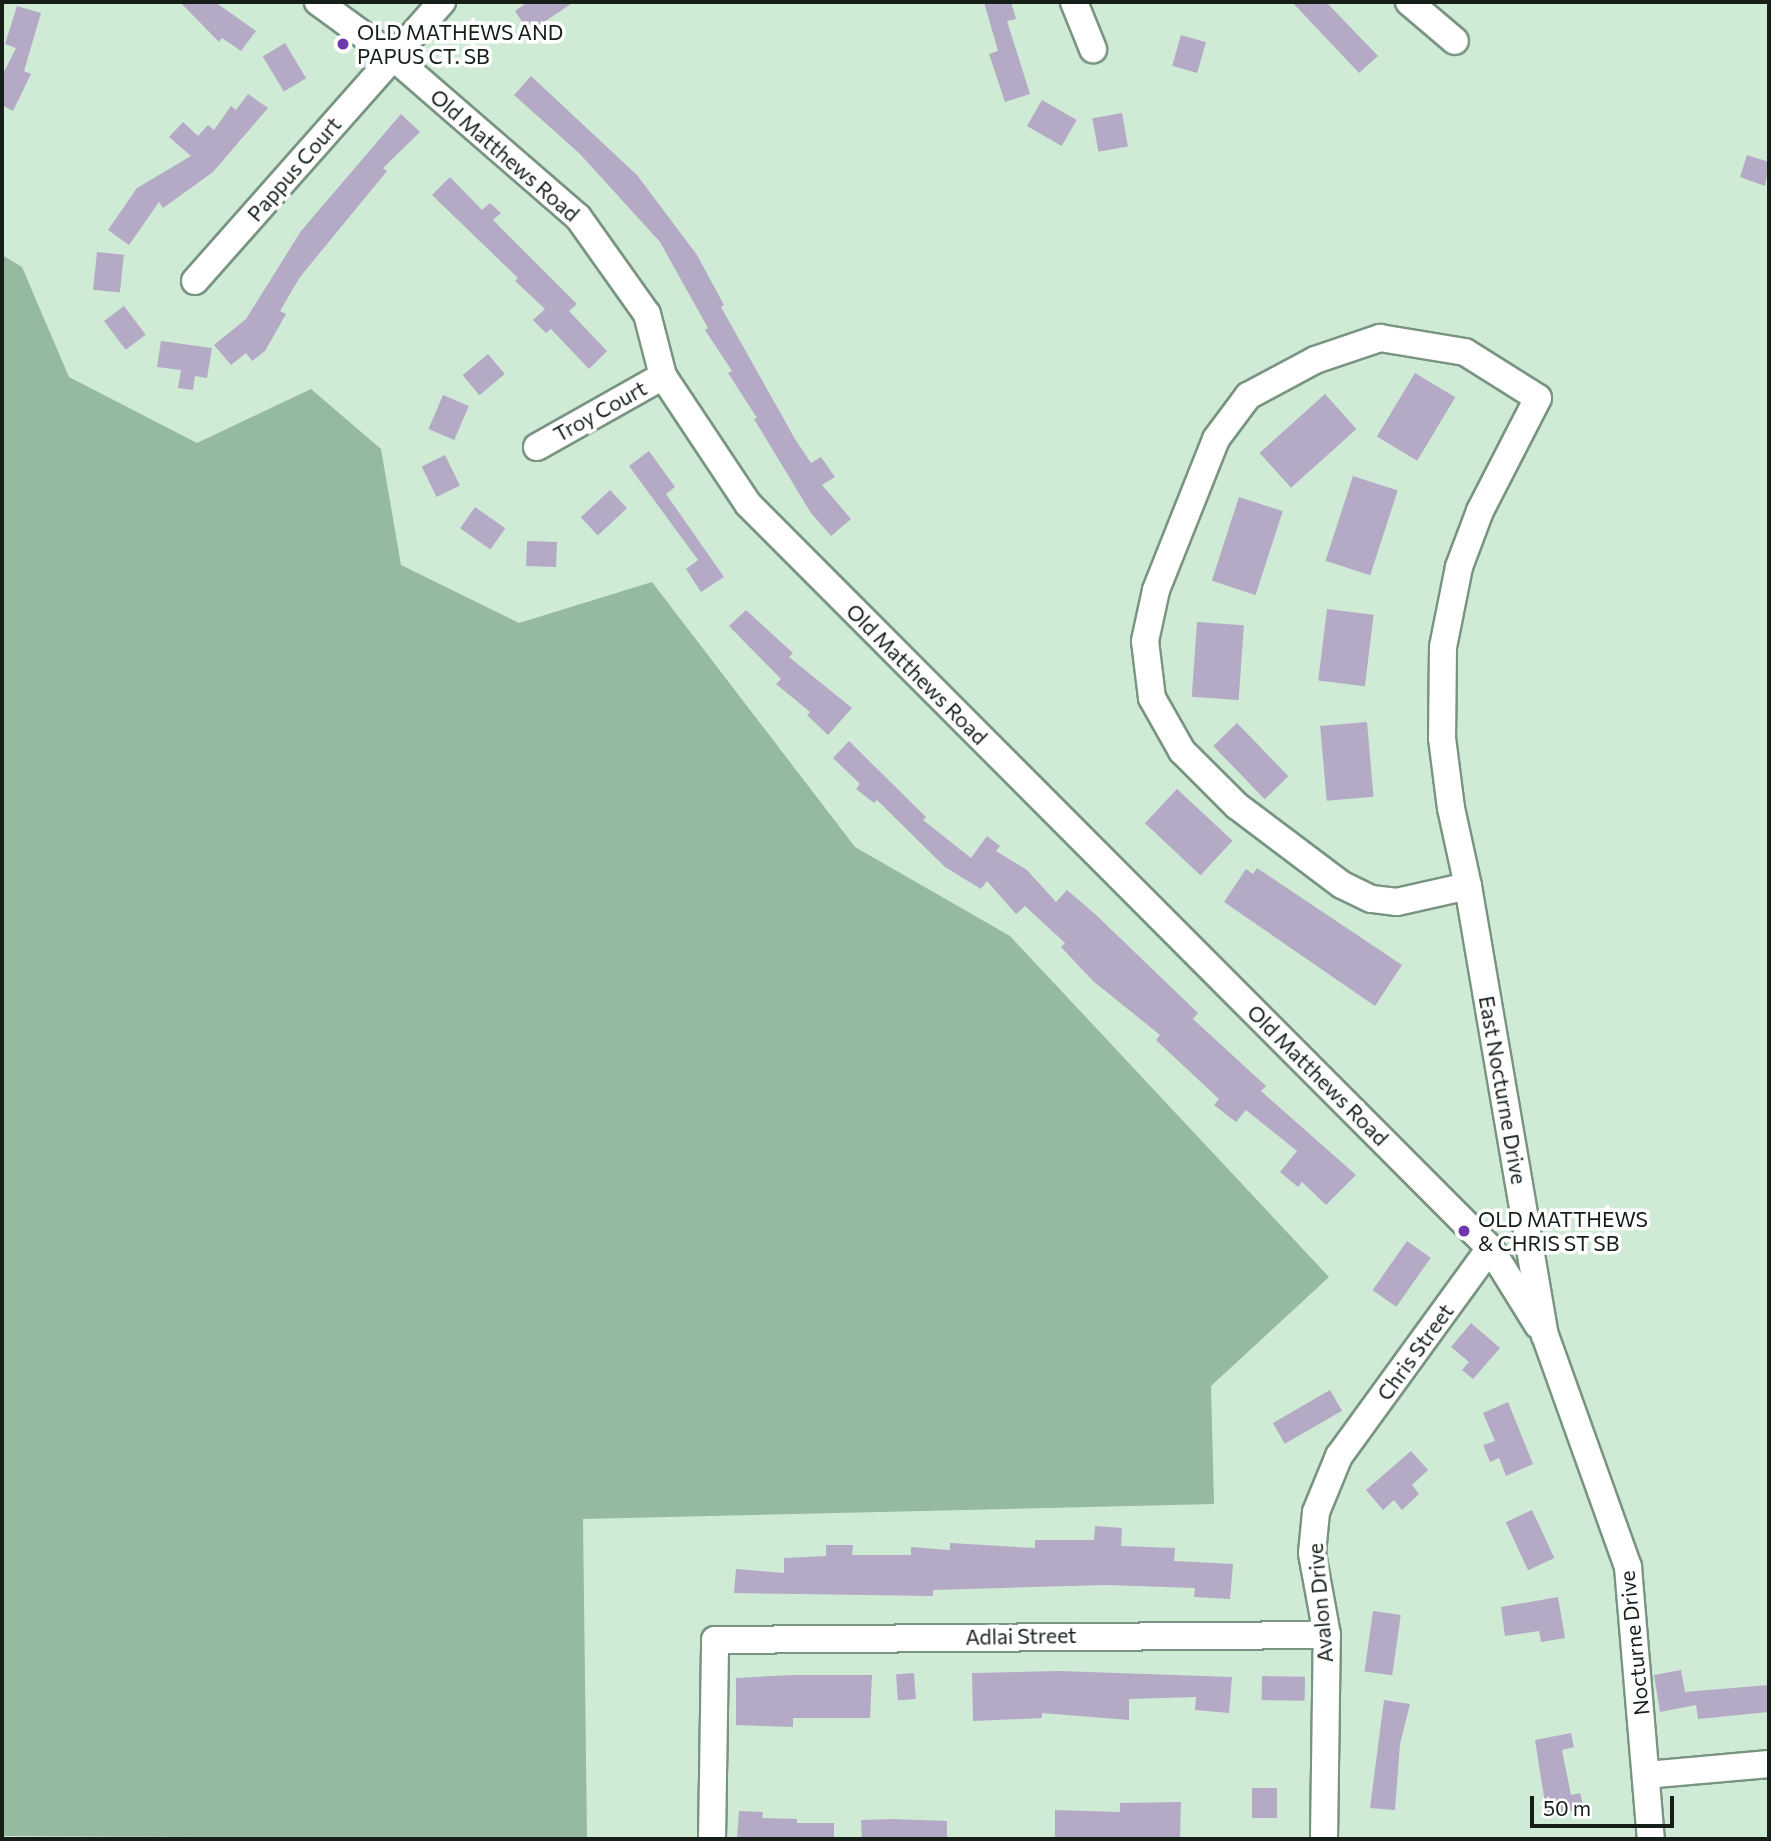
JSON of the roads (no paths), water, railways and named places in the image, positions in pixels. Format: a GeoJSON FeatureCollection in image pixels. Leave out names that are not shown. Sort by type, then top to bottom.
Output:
{"type":"FeatureCollection","features":[{"type":"Feature","properties":{"kind":"street","name":"Old Matthews Road"},"geometry":{"type":"LineString","coordinates":[[318,2],[392,56],[579,217],[648,314],[663,376],[748,504],[1490,1248],[1545,1335]]}},
{"type":"Feature","properties":{"kind":"street","name":"Pappus Court"},"geometry":{"type":"LineString","coordinates":[[195,281],[442,2]]}},
{"type":"Feature","properties":{"kind":"street"},"geometry":{"type":"LineString","coordinates":[[1074,2],[1093,49]]}},
{"type":"Feature","properties":{"kind":"street"},"geometry":{"type":"LineString","coordinates":[[1409,2],[1455,41]]}},
{"type":"Feature","properties":{"kind":"street","name":"East Nocturne Drive"},"geometry":{"type":"LineString","coordinates":[[1468,886],[1398,902],[1371,899],[1342,885],[1237,806],[1182,751],[1152,698],[1145,641],[1156,590],[1216,439],[1248,396],[1315,360],[1380,338],[1465,352],[1538,398],[1480,511],[1459,567],[1443,642],[1442,738],[1468,886],[1545,1335]]}},
{"type":"Feature","properties":{"kind":"street","name":"Troy Court"},"geometry":{"type":"LineString","coordinates":[[537,447],[663,376]]}},
{"type":"Feature","properties":{"kind":"street","name":"Chris Street"},"geometry":{"type":"LineString","coordinates":[[1339,1456],[1490,1248]]}},
{"type":"Feature","properties":{"kind":"street","name":"Nocturne Drive"},"geometry":{"type":"LineString","coordinates":[[1545,1335],[1628,1567],[1651,1839]]}},
{"type":"Feature","properties":{"kind":"street","name":"Avalon Drive"},"geometry":{"type":"LineString","coordinates":[[1324,1839],[1327,1635],[1312,1553],[1321,1493],[1339,1456]]}},
{"type":"Feature","properties":{"kind":"street","name":"Adlai Street"},"geometry":{"type":"LineString","coordinates":[[712,1839],[715,1640],[1327,1635]]}},
{"type":"Feature","properties":{"kind":"street"},"geometry":{"type":"LineString","coordinates":[[1646,1775],[1769,1764]]}},
{"type":"Feature","properties":{"kind":"place","name":"OLD MATHEWS AND PAPUS CT. SB"},"geometry":{"type":"Point","coordinates":[343,44]}},
{"type":"Feature","properties":{"kind":"place","name":"OLD MATTHEWS & CHRIS ST SB"},"geometry":{"type":"Point","coordinates":[1464,1231]}}]}
